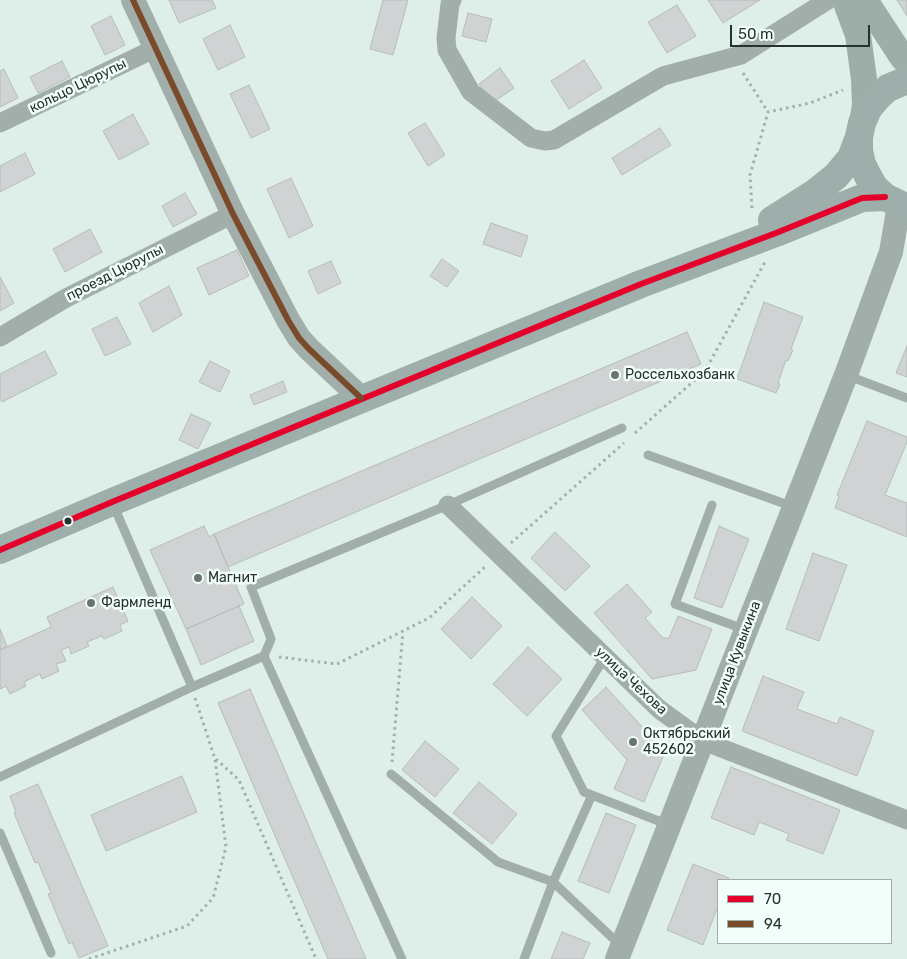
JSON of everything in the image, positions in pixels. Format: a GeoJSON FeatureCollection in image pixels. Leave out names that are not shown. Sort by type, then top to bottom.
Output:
{"type":"FeatureCollection","features":[{"type":"Feature","properties":{"kind":"main road"},"geometry":{"type":"LineString","coordinates":[[844,0],[858,35],[864,79],[865,105],[861,130],[861,157],[868,176],[876,188],[897,203]]}},
{"type":"Feature","properties":{"kind":"main road"},"geometry":{"type":"LineString","coordinates":[[865,0],[902,58],[907,62]]}},
{"type":"Feature","properties":{"kind":"main road"},"geometry":{"type":"LineString","coordinates":[[641,284],[779,216],[816,192],[836,176],[851,158],[868,109],[888,88],[907,80]]}},
{"type":"Feature","properties":{"kind":"main road"},"geometry":{"type":"LineString","coordinates":[[0,550],[361,398],[641,284],[862,198],[897,203]]}},
{"type":"Feature","properties":{"kind":"street"},"geometry":{"type":"LineString","coordinates":[[133,0],[234,214],[288,320],[299,338],[361,398]]}},
{"type":"Feature","properties":{"kind":"street"},"geometry":{"type":"LineString","coordinates":[[452,0],[448,21],[447,50],[471,92],[531,138],[545,141],[554,140],[663,76],[742,55],[828,0]]}},
{"type":"Feature","properties":{"kind":"street","name":"кольцо Цюрупы"},"geometry":{"type":"LineString","coordinates":[[0,123],[156,48]]}},
{"type":"Feature","properties":{"kind":"street","name":"улица Кувыкина"},"geometry":{"type":"LineString","coordinates":[[619,953],[846,375],[891,252],[897,203]]}},
{"type":"Feature","properties":{"kind":"street","name":"проезд Цюрупы"},"geometry":{"type":"LineString","coordinates":[[0,337],[66,298],[234,214]]}},
{"type":"Feature","properties":{"kind":"street","name":"улица Кувыкина"},"geometry":{"type":"LineString","coordinates":[[846,375],[907,245]]}},
{"type":"Feature","properties":{"kind":"street","name":"улица Чехова"},"geometry":{"type":"LineString","coordinates":[[448,505],[659,709],[703,741],[907,820]]}},
{"type":"Feature","properties":{"kind":"lane"},"geometry":{"type":"LineString","coordinates":[[846,375],[907,398]]}},
{"type":"Feature","properties":{"kind":"lane"},"geometry":{"type":"LineString","coordinates":[[0,776],[192,687],[264,656],[271,639],[251,587],[448,505],[622,428]]}},
{"type":"Feature","properties":{"kind":"lane"},"geometry":{"type":"LineString","coordinates":[[648,454],[794,507]]}},
{"type":"Feature","properties":{"kind":"lane"},"geometry":{"type":"LineString","coordinates":[[112,502],[192,687]]}},
{"type":"Feature","properties":{"kind":"lane"},"geometry":{"type":"LineString","coordinates":[[712,505],[675,604],[746,630]]}},
{"type":"Feature","properties":{"kind":"lane"},"geometry":{"type":"LineString","coordinates":[[264,656],[402,959]]}},
{"type":"Feature","properties":{"kind":"lane"},"geometry":{"type":"LineString","coordinates":[[605,657],[556,736],[584,792],[670,825]]}},
{"type":"Feature","properties":{"kind":"lane"},"geometry":{"type":"LineString","coordinates":[[391,774],[498,862],[553,882],[619,953]]}},
{"type":"Feature","properties":{"kind":"lane"},"geometry":{"type":"LineString","coordinates":[[524,959],[553,882],[592,795]]}},
{"type":"Feature","properties":{"kind":"lane"},"geometry":{"type":"LineString","coordinates":[[0,833],[52,953]]}},
{"type":"Feature","properties":{"kind":"path"},"geometry":{"type":"LineString","coordinates":[[739,67],[768,112],[750,175],[752,211]]}},
{"type":"Feature","properties":{"kind":"path"},"geometry":{"type":"LineString","coordinates":[[768,112],[810,103],[843,90]]}},
{"type":"Feature","properties":{"kind":"path"},"geometry":{"type":"LineString","coordinates":[[264,656],[337,664],[429,618],[498,554],[705,371],[769,255]]}},
{"type":"Feature","properties":{"kind":"path"},"geometry":{"type":"LineString","coordinates":[[391,774],[403,631]]}},
{"type":"Feature","properties":{"kind":"path"},"geometry":{"type":"LineString","coordinates":[[89,959],[187,926],[213,898],[226,847],[215,759],[192,687]]}},
{"type":"Feature","properties":{"kind":"path"},"geometry":{"type":"LineString","coordinates":[[215,759],[239,780],[316,959]]}},
{"type":"Feature","properties":{"kind":"building"},"geometry":{"type":"Polygon","coordinates":[[[169,0],[212,0],[216,8],[179,23],[169,0]]]}},
{"type":"Feature","properties":{"kind":"building"},"geometry":{"type":"Polygon","coordinates":[[[383,0],[408,0],[393,55],[370,49],[383,0]]]}},
{"type":"Feature","properties":{"kind":"building"},"geometry":{"type":"Polygon","coordinates":[[[708,0],[760,0],[723,23],[708,0]]]}},
{"type":"Feature","properties":{"kind":"building"},"geometry":{"type":"Polygon","coordinates":[[[897,0],[907,0],[907,16],[897,0]]]}},
{"type":"Feature","properties":{"kind":"building"},"geometry":{"type":"Polygon","coordinates":[[[677,5],[696,36],[667,53],[648,22],[677,5]]]}},
{"type":"Feature","properties":{"kind":"building"},"geometry":{"type":"Polygon","coordinates":[[[468,13],[492,19],[486,42],[462,36],[468,13]]]}},
{"type":"Feature","properties":{"kind":"building"},"geometry":{"type":"Polygon","coordinates":[[[111,16],[125,45],[105,55],[91,26],[111,16]]]}},
{"type":"Feature","properties":{"kind":"building"},"geometry":{"type":"Polygon","coordinates":[[[230,25],[245,57],[218,70],[203,39],[230,25]]]}},
{"type":"Feature","properties":{"kind":"building"},"geometry":{"type":"Polygon","coordinates":[[[584,60],[602,88],[569,109],[551,81],[584,60]]]}},
{"type":"Feature","properties":{"kind":"building"},"geometry":{"type":"Polygon","coordinates":[[[62,61],[70,77],[38,93],[30,77],[62,61]]]}},
{"type":"Feature","properties":{"kind":"building"},"geometry":{"type":"Polygon","coordinates":[[[500,68],[514,88],[492,103],[479,84],[500,68]]]}},
{"type":"Feature","properties":{"kind":"building"},"geometry":{"type":"Polygon","coordinates":[[[4,69],[18,98],[0,107],[0,71],[4,69]]]}},
{"type":"Feature","properties":{"kind":"building"},"geometry":{"type":"Polygon","coordinates":[[[249,85],[270,129],[251,138],[230,94],[249,85]]]}},
{"type":"Feature","properties":{"kind":"building"},"geometry":{"type":"Polygon","coordinates":[[[133,114],[149,144],[119,160],[103,131],[133,114]]]}},
{"type":"Feature","properties":{"kind":"building"},"geometry":{"type":"Polygon","coordinates":[[[425,123],[445,155],[428,166],[408,133],[425,123]]]}},
{"type":"Feature","properties":{"kind":"building"},"geometry":{"type":"Polygon","coordinates":[[[660,128],[671,145],[622,175],[612,158],[660,128]]]}},
{"type":"Feature","properties":{"kind":"building"},"geometry":{"type":"Polygon","coordinates":[[[25,153],[35,174],[0,192],[0,166],[25,153]]]}},
{"type":"Feature","properties":{"kind":"building"},"geometry":{"type":"Polygon","coordinates":[[[291,178],[313,226],[289,238],[267,189],[291,178]]]}},
{"type":"Feature","properties":{"kind":"building"},"geometry":{"type":"Polygon","coordinates":[[[185,193],[197,214],[173,227],[162,206],[185,193]]]}},
{"type":"Feature","properties":{"kind":"building"},"geometry":{"type":"Polygon","coordinates":[[[491,223],[528,236],[521,257],[483,244],[491,223]]]}},
{"type":"Feature","properties":{"kind":"building"},"geometry":{"type":"Polygon","coordinates":[[[90,229],[102,252],[65,272],[53,249],[90,229]]]}},
{"type":"Feature","properties":{"kind":"building"},"geometry":{"type":"Polygon","coordinates":[[[237,250],[249,276],[209,295],[197,268],[237,250]]]}},
{"type":"Feature","properties":{"kind":"building"},"geometry":{"type":"Polygon","coordinates":[[[442,259],[459,271],[447,287],[430,276],[442,259]]]}},
{"type":"Feature","properties":{"kind":"building"},"geometry":{"type":"Polygon","coordinates":[[[331,261],[341,283],[318,294],[308,271],[331,261]]]}},
{"type":"Feature","properties":{"kind":"building"},"geometry":{"type":"Polygon","coordinates":[[[0,277],[14,303],[0,311],[0,277]]]}},
{"type":"Feature","properties":{"kind":"building"},"geometry":{"type":"Polygon","coordinates":[[[169,286],[182,315],[153,332],[139,303],[169,286]]]}},
{"type":"Feature","properties":{"kind":"building"},"geometry":{"type":"Polygon","coordinates":[[[764,302],[803,317],[791,349],[793,350],[788,361],[786,360],[776,393],[737,379],[764,302]]]}},
{"type":"Feature","properties":{"kind":"building"},"geometry":{"type":"Polygon","coordinates":[[[117,317],[131,344],[105,356],[92,329],[117,317]]]}},
{"type":"Feature","properties":{"kind":"building"},"geometry":{"type":"Polygon","coordinates":[[[687,332],[701,364],[228,567],[214,534],[687,332]]]}},
{"type":"Feature","properties":{"kind":"building"},"geometry":{"type":"Polygon","coordinates":[[[907,346],[907,377],[896,373],[907,346]]]}},
{"type":"Feature","properties":{"kind":"building"},"geometry":{"type":"Polygon","coordinates":[[[45,351],[57,374],[2,402],[0,399],[0,374],[45,351]]]}},
{"type":"Feature","properties":{"kind":"building"},"geometry":{"type":"Polygon","coordinates":[[[210,361],[230,371],[220,392],[199,382],[210,361]]]}},
{"type":"Feature","properties":{"kind":"building"},"geometry":{"type":"Polygon","coordinates":[[[283,381],[287,392],[254,405],[250,395],[283,381]]]}},
{"type":"Feature","properties":{"kind":"building"},"geometry":{"type":"Polygon","coordinates":[[[191,414],[211,423],[198,449],[179,440],[191,414]]]}},
{"type":"Feature","properties":{"kind":"building"},"geometry":{"type":"Polygon","coordinates":[[[867,421],[907,437],[907,442],[885,495],[907,503],[907,537],[835,508],[839,496],[837,495],[867,421]]]}},
{"type":"Feature","properties":{"kind":"building","name":"Магнит"},"geometry":{"type":"Polygon","coordinates":[[[204,526],[209,537],[214,534],[244,604],[186,629],[150,550],[204,526]]]}},
{"type":"Feature","properties":{"kind":"building"},"geometry":{"type":"Polygon","coordinates":[[[719,526],[749,539],[722,608],[694,598],[719,526]]]}},
{"type":"Feature","properties":{"kind":"building"},"geometry":{"type":"Polygon","coordinates":[[[555,532],[590,566],[565,591],[531,558],[555,532]]]}},
{"type":"Feature","properties":{"kind":"building"},"geometry":{"type":"Polygon","coordinates":[[[813,553],[847,565],[819,641],[786,629],[813,553]]]}},
{"type":"Feature","properties":{"kind":"building"},"geometry":{"type":"Polygon","coordinates":[[[627,584],[652,612],[645,618],[663,638],[669,638],[678,616],[712,629],[696,670],[652,679],[594,613],[627,584]]]}},
{"type":"Feature","properties":{"kind":"building"},"geometry":{"type":"Polygon","coordinates":[[[113,587],[128,621],[120,625],[122,631],[104,639],[102,636],[87,642],[89,646],[71,654],[69,647],[61,650],[66,661],[56,664],[59,671],[42,679],[40,674],[24,682],[26,686],[10,694],[6,686],[0,689],[0,650],[51,627],[47,617],[113,587]]]}},
{"type":"Feature","properties":{"kind":"building"},"geometry":{"type":"Polygon","coordinates":[[[472,597],[502,626],[471,659],[441,629],[472,597]]]}},
{"type":"Feature","properties":{"kind":"building"},"geometry":{"type":"Polygon","coordinates":[[[239,606],[254,641],[201,665],[186,629],[239,606]]]}},
{"type":"Feature","properties":{"kind":"building"},"geometry":{"type":"Polygon","coordinates":[[[0,629],[7,646],[0,650],[0,629]]]}},
{"type":"Feature","properties":{"kind":"building"},"geometry":{"type":"Polygon","coordinates":[[[528,647],[562,679],[527,716],[493,684],[528,647]]]}},
{"type":"Feature","properties":{"kind":"building"},"geometry":{"type":"Polygon","coordinates":[[[763,676],[804,692],[797,709],[837,724],[840,717],[874,731],[857,776],[742,731],[763,676]]]}},
{"type":"Feature","properties":{"kind":"building"},"geometry":{"type":"Polygon","coordinates":[[[606,687],[665,752],[644,802],[614,789],[627,760],[582,710],[606,687]]]}},
{"type":"Feature","properties":{"kind":"building"},"geometry":{"type":"Polygon","coordinates":[[[250,689],[366,959],[328,959],[218,703],[250,689]]]}},
{"type":"Feature","properties":{"kind":"building"},"geometry":{"type":"Polygon","coordinates":[[[425,741],[459,769],[435,797],[402,770],[425,741]]]}},
{"type":"Feature","properties":{"kind":"building"},"geometry":{"type":"Polygon","coordinates":[[[731,767],[840,810],[823,854],[786,840],[789,834],[759,822],[754,835],[711,818],[731,767]]]}},
{"type":"Feature","properties":{"kind":"building"},"geometry":{"type":"Polygon","coordinates":[[[182,776],[197,812],[106,851],[91,815],[182,776]]]}},
{"type":"Feature","properties":{"kind":"building"},"geometry":{"type":"Polygon","coordinates":[[[479,782],[517,814],[492,844],[453,813],[479,782]]]}},
{"type":"Feature","properties":{"kind":"building"},"geometry":{"type":"Polygon","coordinates":[[[38,784],[108,946],[79,958],[72,942],[69,944],[48,894],[51,893],[38,862],[35,863],[14,813],[16,813],[10,796],[38,784]]]}},
{"type":"Feature","properties":{"kind":"building"},"geometry":{"type":"Polygon","coordinates":[[[606,813],[636,825],[609,893],[578,881],[606,813]]]}},
{"type":"Feature","properties":{"kind":"building"},"geometry":{"type":"Polygon","coordinates":[[[693,864],[729,878],[717,879],[717,909],[703,945],[667,930],[693,864]]]}},
{"type":"Feature","properties":{"kind":"building"},"geometry":{"type":"Polygon","coordinates":[[[562,932],[590,943],[583,959],[551,959],[562,932]]]}},
{"type":"Feature","properties":{"kind":"transit line","name":"94"},"geometry":{"type":"LineString","coordinates":[[133,0],[233,214],[288,320],[299,338],[309,349],[361,398]]}},
{"type":"Feature","properties":{"kind":"transit line","name":"70"},"geometry":{"type":"LineString","coordinates":[[0,550],[641,284],[862,198],[885,197]]}},
{"type":"Feature","properties":{"kind":"place","name":"Россельхозбанк"},"geometry":{"type":"Point","coordinates":[615,375]}},
{"type":"Feature","properties":{"kind":"place","name":"Магнит"},"geometry":{"type":"Point","coordinates":[198,578]}},
{"type":"Feature","properties":{"kind":"place","name":"Фармленд"},"geometry":{"type":"Point","coordinates":[91,603]}},
{"type":"Feature","properties":{"kind":"place","name":"Октябрьский 452602"},"geometry":{"type":"Point","coordinates":[633,742]}}]}
